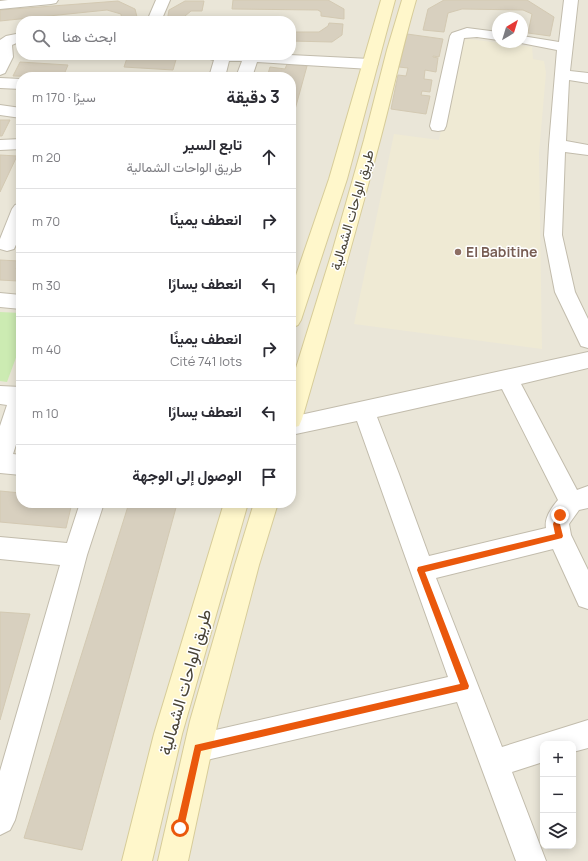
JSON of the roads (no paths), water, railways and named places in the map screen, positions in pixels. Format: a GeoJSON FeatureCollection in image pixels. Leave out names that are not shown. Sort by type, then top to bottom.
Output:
{"type":"FeatureCollection","features":[{"type":"Feature","properties":{"kind":"main road","name":"طريق الواحات الشمالية"},"geometry":{"type":"LineString","coordinates":[[297,280],[320,237],[338,179],[388,0]]}},
{"type":"Feature","properties":{"kind":"main road","name":"طريق الواحات الشمالية"},"geometry":{"type":"LineString","coordinates":[[296,403],[344,242],[372,140],[394,50],[409,0]]}},
{"type":"Feature","properties":{"kind":"main road","name":"طريق الواحات الشمالية"},"geometry":{"type":"LineString","coordinates":[[137,861],[168,734],[235,508]]}},
{"type":"Feature","properties":{"kind":"main road","name":"طريق الواحات الشمالية"},"geometry":{"type":"LineString","coordinates":[[173,861],[198,748],[243,580],[265,508]]}},
{"type":"Feature","properties":{"kind":"street"},"geometry":{"type":"LineString","coordinates":[[0,5],[51,0]]}},
{"type":"Feature","properties":{"kind":"street"},"geometry":{"type":"LineString","coordinates":[[156,16],[163,0]]}},
{"type":"Feature","properties":{"kind":"street"},"geometry":{"type":"LineString","coordinates":[[571,0],[562,74],[556,145],[553,235],[565,292],[588,340]]}},
{"type":"Feature","properties":{"kind":"street"},"geometry":{"type":"LineString","coordinates":[[438,126],[457,36],[463,32],[471,31],[492,35]]}},
{"type":"Feature","properties":{"kind":"street"},"geometry":{"type":"LineString","coordinates":[[6,61],[4,48],[5,43],[16,38]]}},
{"type":"Feature","properties":{"kind":"street"},"geometry":{"type":"LineString","coordinates":[[528,41],[565,47]]}},
{"type":"Feature","properties":{"kind":"street"},"geometry":{"type":"LineString","coordinates":[[217,60],[217,72]]}},
{"type":"Feature","properties":{"kind":"street"},"geometry":{"type":"LineString","coordinates":[[246,72],[250,60]]}},
{"type":"Feature","properties":{"kind":"street"},"geometry":{"type":"LineString","coordinates":[[291,60],[370,64]]}},
{"type":"Feature","properties":{"kind":"street"},"geometry":{"type":"LineString","coordinates":[[562,74],[588,78]]}},
{"type":"Feature","properties":{"kind":"street"},"geometry":{"type":"LineString","coordinates":[[0,83],[16,84]]}},
{"type":"Feature","properties":{"kind":"street"},"geometry":{"type":"LineString","coordinates":[[0,110],[16,112]]}},
{"type":"Feature","properties":{"kind":"street"},"geometry":{"type":"LineString","coordinates":[[0,145],[16,144]]}},
{"type":"Feature","properties":{"kind":"street"},"geometry":{"type":"LineString","coordinates":[[556,145],[588,150]]}},
{"type":"Feature","properties":{"kind":"street"},"geometry":{"type":"LineString","coordinates":[[9,244],[16,224]]}},
{"type":"Feature","properties":{"kind":"street"},"geometry":{"type":"LineString","coordinates":[[0,300],[16,302]]}},
{"type":"Feature","properties":{"kind":"street"},"geometry":{"type":"LineString","coordinates":[[296,425],[364,412],[588,360]]}},
{"type":"Feature","properties":{"kind":"street"},"geometry":{"type":"LineString","coordinates":[[508,379],[580,499],[560,515],[557,524],[559,536],[588,597]]}},
{"type":"Feature","properties":{"kind":"street"},"geometry":{"type":"LineString","coordinates":[[0,395],[16,396]]}},
{"type":"Feature","properties":{"kind":"street"},"geometry":{"type":"LineString","coordinates":[[0,459],[16,411]]}},
{"type":"Feature","properties":{"kind":"street"},"geometry":{"type":"LineString","coordinates":[[364,412],[421,570],[531,861]]}},
{"type":"Feature","properties":{"kind":"street"},"geometry":{"type":"LineString","coordinates":[[0,463],[16,465]]}},
{"type":"Feature","properties":{"kind":"street"},"geometry":{"type":"LineString","coordinates":[[0,820],[39,687],[75,555],[90,508]]}},
{"type":"Feature","properties":{"kind":"street"},"geometry":{"type":"LineString","coordinates":[[421,570],[559,536]]}},
{"type":"Feature","properties":{"kind":"street"},"geometry":{"type":"LineString","coordinates":[[0,548],[75,555]]}},
{"type":"Feature","properties":{"kind":"street"},"geometry":{"type":"LineString","coordinates":[[198,748],[465,686]]}},
{"type":"Feature","properties":{"kind":"street"},"geometry":{"type":"LineString","coordinates":[[565,741],[588,734]]}},
{"type":"Feature","properties":{"kind":"street"},"geometry":{"type":"LineString","coordinates":[[494,764],[540,749]]}},
{"type":"Feature","properties":{"kind":"place","name":"El Babitine"},"geometry":{"type":"Point","coordinates":[458,252]}}]}
